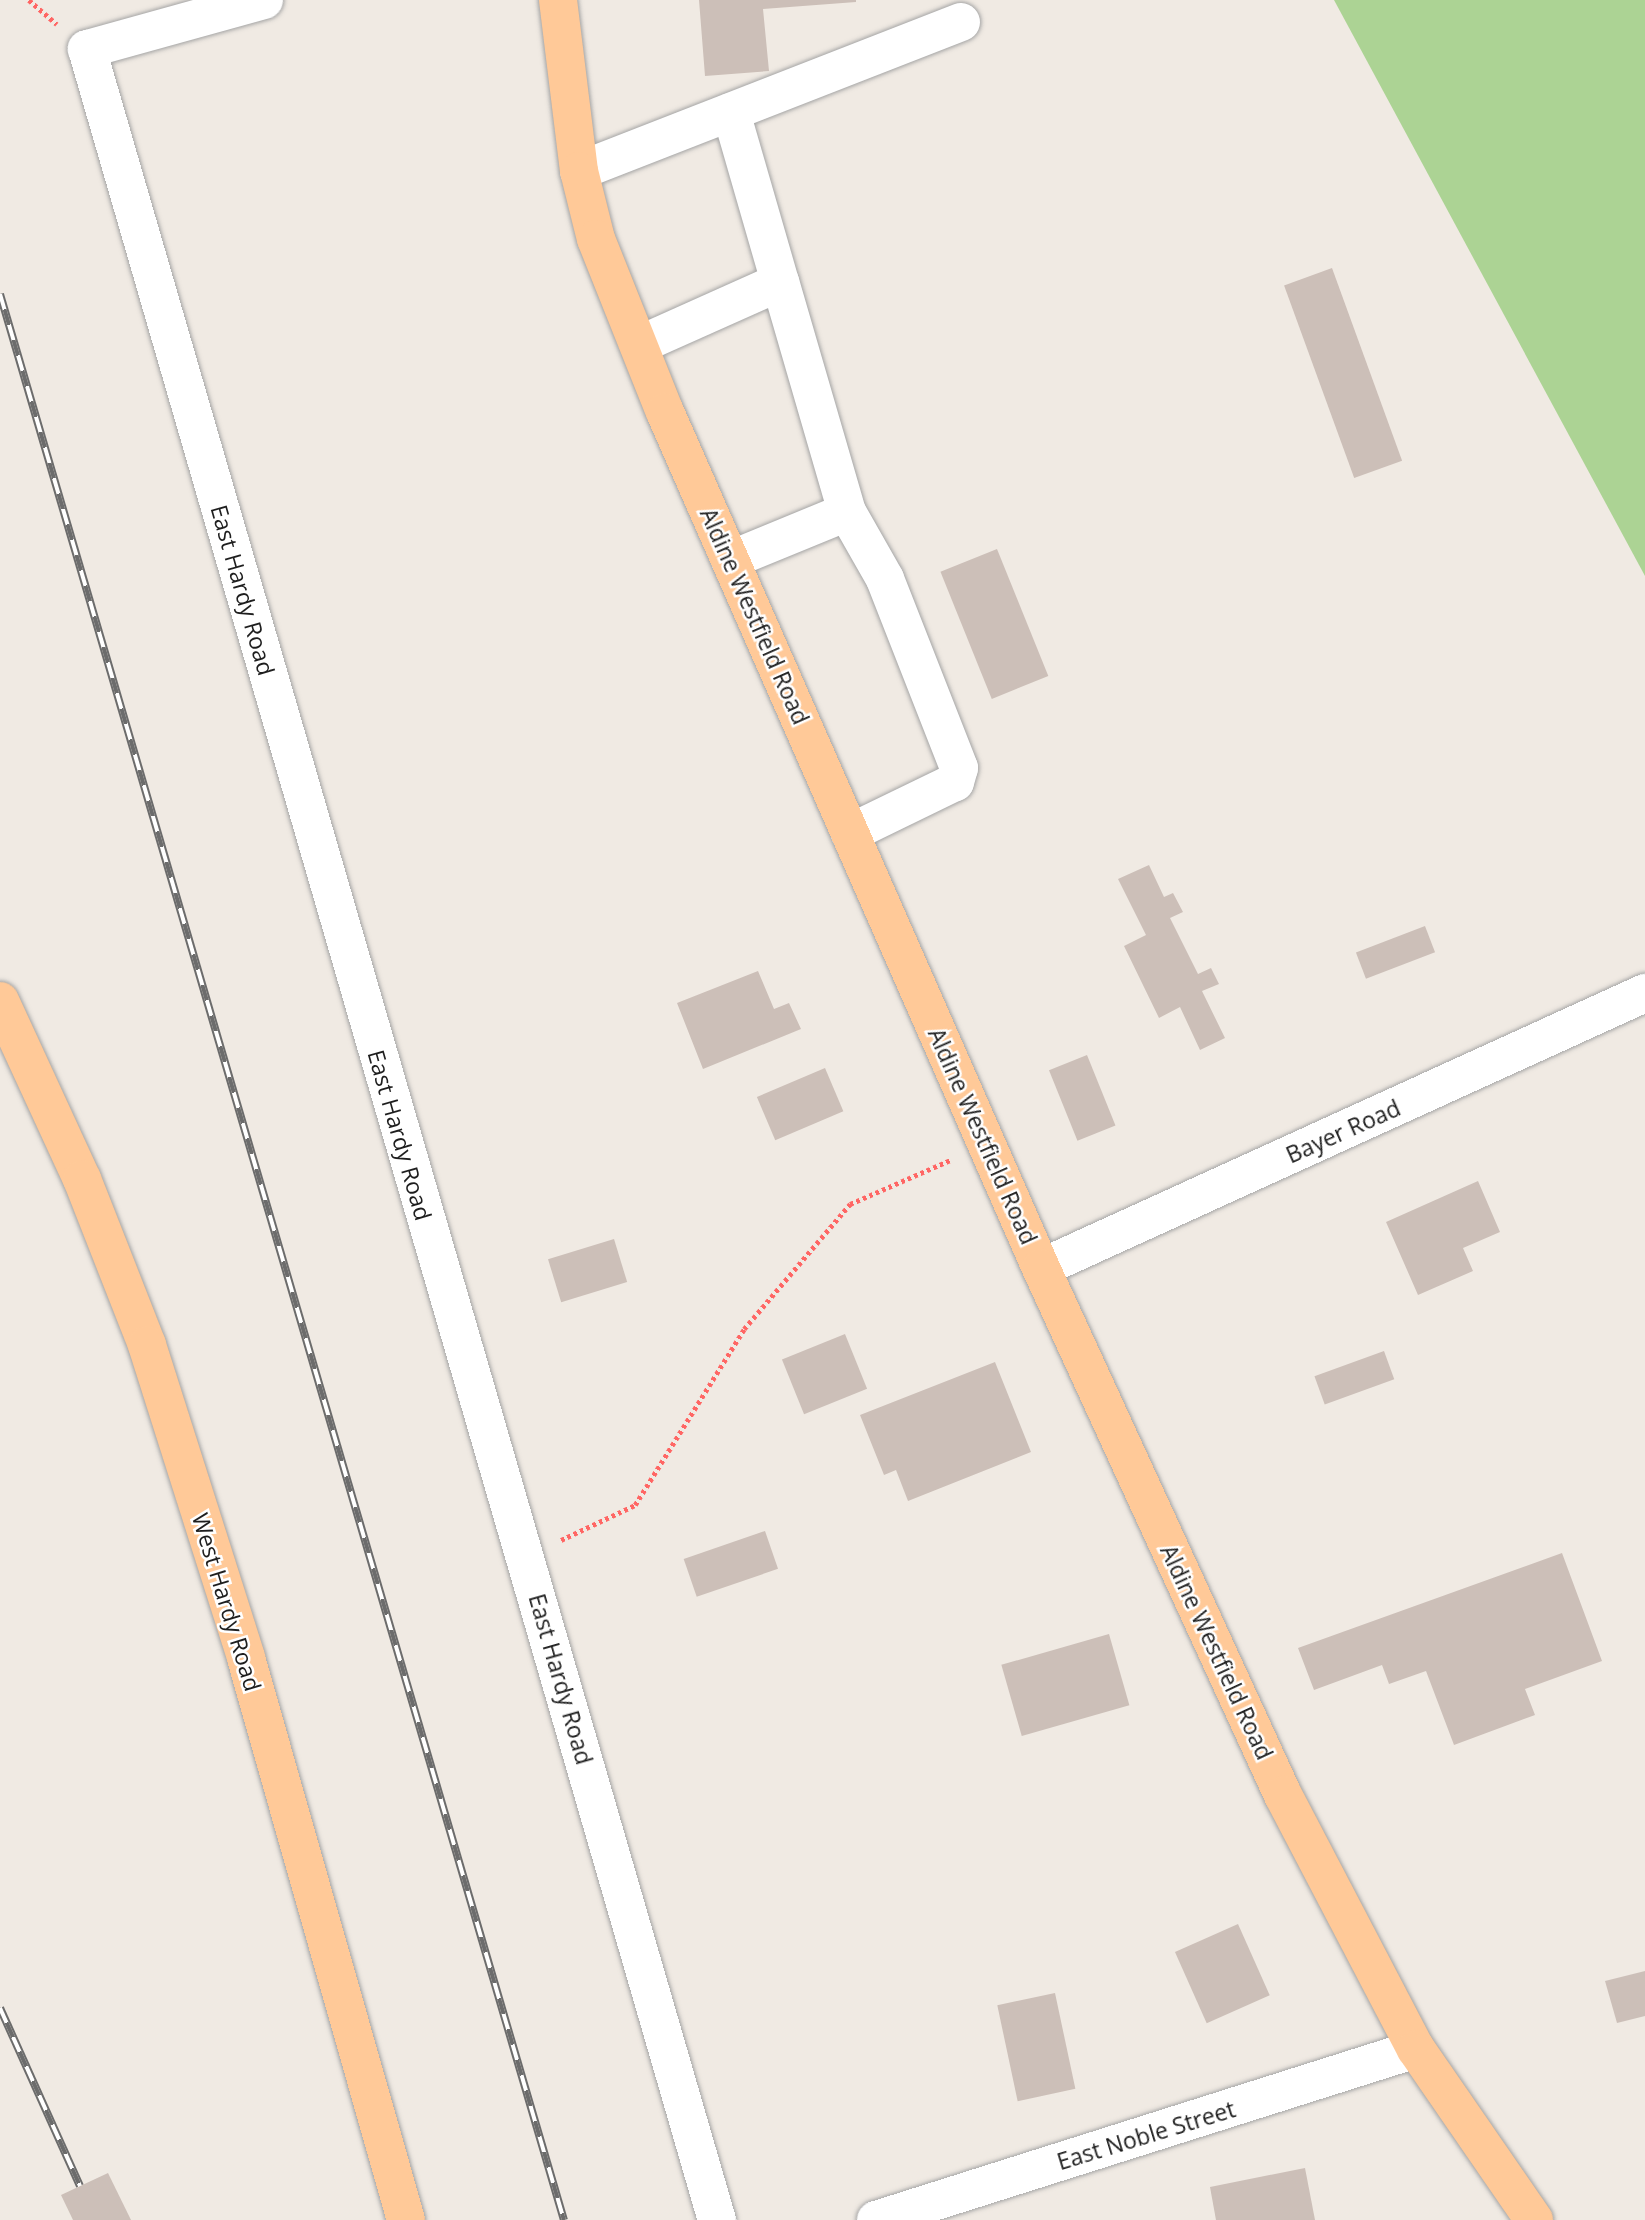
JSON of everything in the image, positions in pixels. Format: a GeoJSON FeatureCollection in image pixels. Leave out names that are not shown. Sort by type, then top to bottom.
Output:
{"type":"FeatureCollection","features":[{"type":"Feature","properties":{"kind":"main road","name":"Aldine Westfield Road"},"geometry":{"type":"LineString","coordinates":[[558,0],[579,171],[596,239],[730,560],[986,1143],[1283,1794],[1416,2049],[1534,2220]]}},
{"type":"Feature","properties":{"kind":"main road","name":"West Hardy Road"},"geometry":{"type":"LineString","coordinates":[[0,1001],[82,1179],[147,1345],[246,1658],[406,2220]]}},
{"type":"Feature","properties":{"kind":"street","name":"East Hardy Road"},"geometry":{"type":"LineString","coordinates":[[264,0],[87,49],[718,2220]]}},
{"type":"Feature","properties":{"kind":"street"},"geometry":{"type":"LineString","coordinates":[[579,171],[961,22]]}},
{"type":"Feature","properties":{"kind":"street"},"geometry":{"type":"LineString","coordinates":[[731,112],[847,512],[885,579],[959,768],[955,782],[850,833]]}},
{"type":"Feature","properties":{"kind":"street"},"geometry":{"type":"LineString","coordinates":[[639,345],[780,282]]}},
{"type":"Feature","properties":{"kind":"street"},"geometry":{"type":"LineString","coordinates":[[730,560],[847,512]]}},
{"type":"Feature","properties":{"kind":"street","name":"Bayer Road"},"geometry":{"type":"LineString","coordinates":[[1041,1268],[1645,993]]}},
{"type":"Feature","properties":{"kind":"street","name":"East Noble Street"},"geometry":{"type":"LineString","coordinates":[[876,2220],[1416,2049]]}},
{"type":"Feature","properties":{"kind":"path"},"geometry":{"type":"LineString","coordinates":[[526,1557],[635,1505],[744,1329],[850,1204],[986,1143]]}},
{"type":"Feature","properties":{"kind":"green space"},"geometry":{"type":"Polygon","coordinates":[[[1334,0],[1645,0],[1645,576],[1334,0]]]}},
{"type":"Feature","properties":{"kind":"building"},"geometry":{"type":"Polygon","coordinates":[[[699,0],[856,2],[763,9],[769,71],[705,76],[699,0]]]}},
{"type":"Feature","properties":{"kind":"building"},"geometry":{"type":"Polygon","coordinates":[[[1332,268],[1402,461],[1354,478],[1284,285],[1332,268]]]}},
{"type":"Feature","properties":{"kind":"building"},"geometry":{"type":"Polygon","coordinates":[[[997,549],[1048,676],[992,699],[940,572],[997,549]]]}},
{"type":"Feature","properties":{"kind":"building"},"geometry":{"type":"Polygon","coordinates":[[[1149,865],[1164,897],[1173,893],[1183,912],[1170,918],[1198,974],[1211,968],[1219,984],[1202,991],[1225,1038],[1200,1050],[1180,1007],[1159,1018],[1124,946],[1146,935],[1118,879],[1149,865]]]}},
{"type":"Feature","properties":{"kind":"building"},"geometry":{"type":"Polygon","coordinates":[[[1425,926],[1435,952],[1366,979],[1356,953],[1425,926]]]}},
{"type":"Feature","properties":{"kind":"building"},"geometry":{"type":"Polygon","coordinates":[[[758,971],[774,1009],[789,1003],[801,1029],[703,1069],[677,1003],[758,971]]]}},
{"type":"Feature","properties":{"kind":"building"},"geometry":{"type":"Polygon","coordinates":[[[1087,1055],[1115,1125],[1077,1141],[1049,1070],[1087,1055]]]}},
{"type":"Feature","properties":{"kind":"building"},"geometry":{"type":"Polygon","coordinates":[[[825,1068],[843,1111],[775,1140],[757,1097],[825,1068]]]}},
{"type":"Feature","properties":{"kind":"building"},"geometry":{"type":"Polygon","coordinates":[[[1478,1181],[1500,1232],[1463,1248],[1473,1271],[1418,1295],[1386,1222],[1478,1181]]]}},
{"type":"Feature","properties":{"kind":"building"},"geometry":{"type":"Polygon","coordinates":[[[614,1239],[627,1282],[561,1302],[548,1259],[614,1239]]]}},
{"type":"Feature","properties":{"kind":"building"},"geometry":{"type":"Polygon","coordinates":[[[845,1334],[867,1389],[804,1414],[782,1359],[845,1334]]]}},
{"type":"Feature","properties":{"kind":"building"},"geometry":{"type":"Polygon","coordinates":[[[1384,1351],[1394,1379],[1325,1405],[1314,1376],[1384,1351]]]}},
{"type":"Feature","properties":{"kind":"building"},"geometry":{"type":"Polygon","coordinates":[[[995,1362],[1031,1452],[908,1501],[896,1470],[884,1475],[860,1415],[995,1362]]]}},
{"type":"Feature","properties":{"kind":"building"},"geometry":{"type":"Polygon","coordinates":[[[765,1531],[778,1569],[697,1597],[684,1559],[765,1531]]]}},
{"type":"Feature","properties":{"kind":"building"},"geometry":{"type":"Polygon","coordinates":[[[1562,1553],[1602,1661],[1525,1689],[1535,1715],[1454,1745],[1426,1671],[1389,1684],[1382,1665],[1314,1690],[1298,1648],[1562,1553]]]}},
{"type":"Feature","properties":{"kind":"building"},"geometry":{"type":"Polygon","coordinates":[[[1109,1634],[1129,1705],[1022,1736],[1001,1665],[1109,1634]]]}},
{"type":"Feature","properties":{"kind":"building"},"geometry":{"type":"Polygon","coordinates":[[[1238,1924],[1270,1995],[1207,2023],[1175,1952],[1238,1924]]]}},
{"type":"Feature","properties":{"kind":"building"},"geometry":{"type":"Polygon","coordinates":[[[1645,1971],[1645,2016],[1617,2023],[1605,1981],[1645,1971]]]}},
{"type":"Feature","properties":{"kind":"building"},"geometry":{"type":"Polygon","coordinates":[[[1055,1993],[1075,2089],[1018,2101],[997,2005],[1055,1993]]]}},
{"type":"Feature","properties":{"kind":"building"},"geometry":{"type":"Polygon","coordinates":[[[1305,2168],[1315,2220],[1216,2220],[1210,2187],[1305,2168]]]}},
{"type":"Feature","properties":{"kind":"building"},"geometry":{"type":"Polygon","coordinates":[[[108,2173],[131,2220],[73,2220],[61,2195],[108,2173]]]}},
{"type":"Feature","properties":{"kind":"railway"},"geometry":{"type":"LineString","coordinates":[[0,294],[564,2220]]}},
{"type":"Feature","properties":{"kind":"railway"},"geometry":{"type":"LineString","coordinates":[[0,2008],[80,2186]]}}]}
